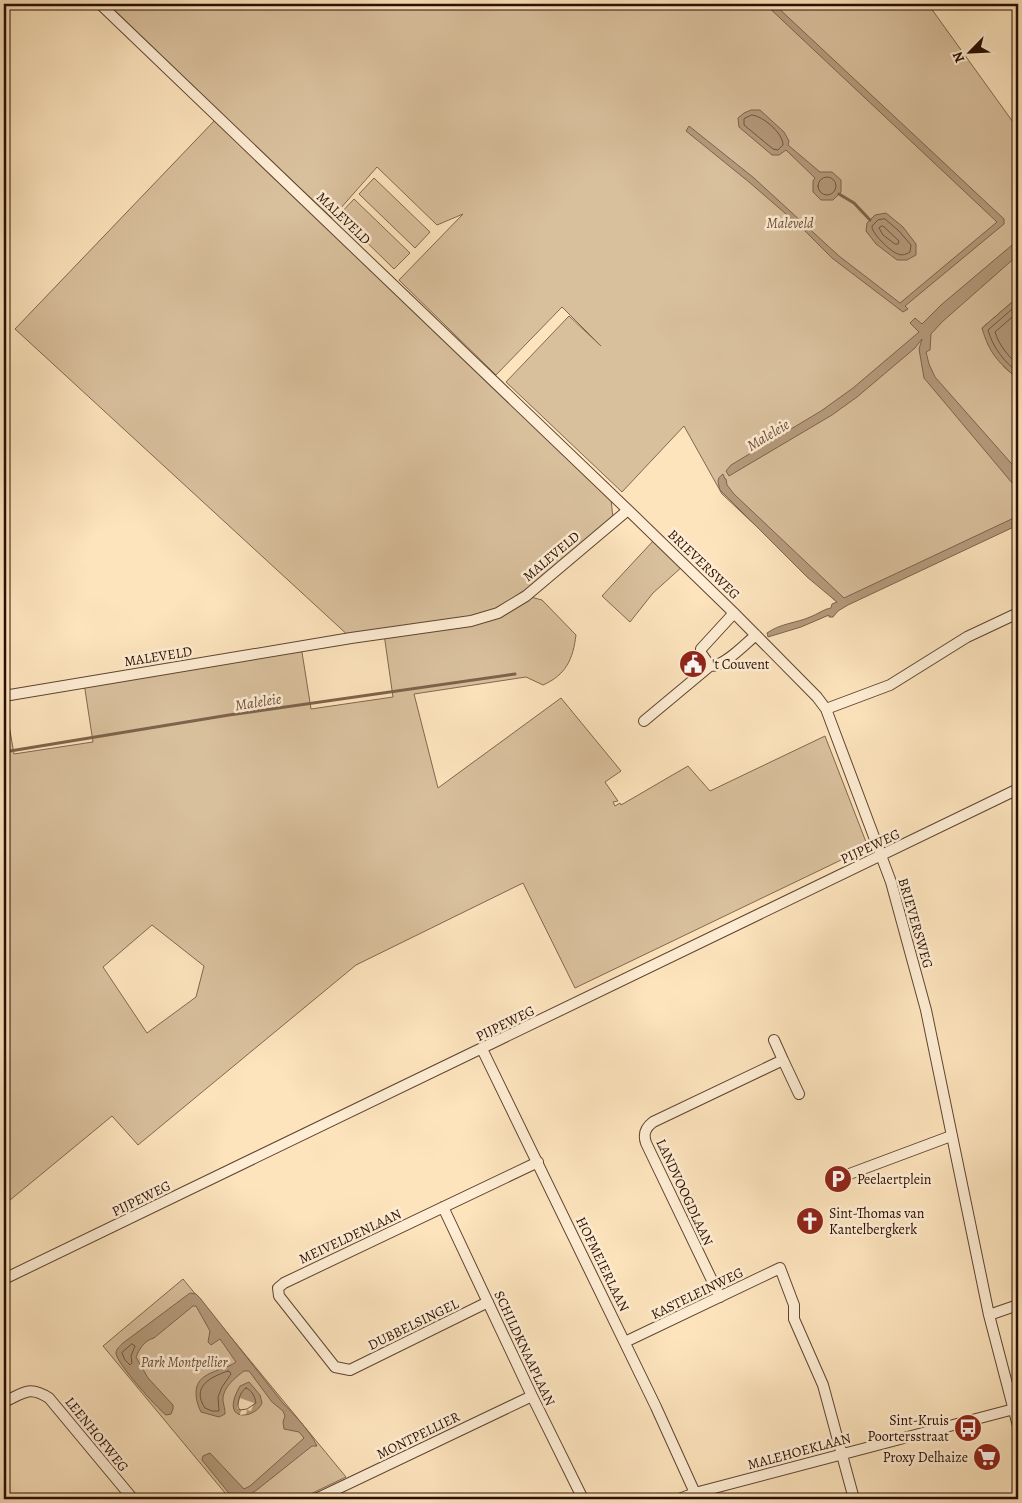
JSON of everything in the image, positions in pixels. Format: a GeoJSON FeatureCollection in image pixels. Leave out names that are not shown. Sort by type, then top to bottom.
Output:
{"type":"FeatureCollection","features":[{"type":"Feature","properties":{"kind":"street","name":"MALEVELD"},"geometry":{"type":"LineString","coordinates":[[4,696],[352,638],[471,621],[498,613],[526,596],[628,510],[100,4]]}},
{"type":"Feature","properties":{"kind":"street","name":"BRIEVERSWEG"},"geometry":{"type":"LineString","coordinates":[[628,510],[756,635],[817,697],[826,709],[891,882],[926,1010],[989,1315],[1018,1426]]}},
{"type":"Feature","properties":{"kind":"street"},"geometry":{"type":"LineString","coordinates":[[710,666],[701,650],[734,613]]}},
{"type":"Feature","properties":{"kind":"street"},"geometry":{"type":"LineString","coordinates":[[826,709],[890,685],[967,637],[1018,613]]}},
{"type":"Feature","properties":{"kind":"street"},"geometry":{"type":"LineString","coordinates":[[644,721],[710,666],[722,663],[756,635]]}},
{"type":"Feature","properties":{"kind":"street","name":"PIJPEWEG"},"geometry":{"type":"LineString","coordinates":[[4,1280],[1018,789]]}},
{"type":"Feature","properties":{"kind":"street"},"geometry":{"type":"LineString","coordinates":[[774,1040],[799,1094]]}},
{"type":"Feature","properties":{"kind":"street","name":"HOFMEIERLAAN"},"geometry":{"type":"LineString","coordinates":[[482,1049],[625,1342],[695,1493]]}},
{"type":"Feature","properties":{"kind":"street","name":"LANDVOOGDLAAN"},"geometry":{"type":"LineString","coordinates":[[720,1297],[646,1143],[645,1130],[653,1122],[783,1060]]}},
{"type":"Feature","properties":{"kind":"street"},"geometry":{"type":"LineString","coordinates":[[836,1179],[951,1136]]}},
{"type":"Feature","properties":{"kind":"street","name":"MEIVELDENLAAN"},"geometry":{"type":"LineString","coordinates":[[350,1370],[335,1367],[279,1296],[278,1288],[284,1283],[538,1162]]}},
{"type":"Feature","properties":{"kind":"street","name":"SCHILDKNAAPLAAN"},"geometry":{"type":"LineString","coordinates":[[444,1207],[532,1396],[583,1499]]}},
{"type":"Feature","properties":{"kind":"street","name":"KASTELEINWEG"},"geometry":{"type":"LineString","coordinates":[[625,1342],[780,1268],[794,1305],[794,1319],[823,1385],[842,1454]]}},
{"type":"Feature","properties":{"kind":"street","name":"DUBBELSINGEL"},"geometry":{"type":"LineString","coordinates":[[350,1370],[488,1302]]}},
{"type":"Feature","properties":{"kind":"street"},"geometry":{"type":"LineString","coordinates":[[989,1315],[1018,1306]]}},
{"type":"Feature","properties":{"kind":"street","name":"LEENHOFWEG"},"geometry":{"type":"LineString","coordinates":[[4,1402],[27,1391],[37,1391],[49,1398],[133,1499]]}},
{"type":"Feature","properties":{"kind":"street","name":"MONTPELLIER"},"geometry":{"type":"LineString","coordinates":[[316,1499],[532,1396]]}},
{"type":"Feature","properties":{"kind":"street","name":"MALEHOEKLAAN"},"geometry":{"type":"LineString","coordinates":[[679,1499],[695,1493],[1014,1409]]}},
{"type":"Feature","properties":{"kind":"street"},"geometry":{"type":"LineString","coordinates":[[842,1454],[854,1499]]}},
{"type":"Feature","properties":{"kind":"green space","name":"Maleveld"},"geometry":{"type":"Polygon","coordinates":[[[108,4],[928,4],[1018,129],[1018,297],[982,328],[1004,367],[1018,379],[1018,522],[839,604],[722,494],[684,426],[622,492],[506,382],[569,316],[601,346],[562,307],[496,375],[399,280],[463,214],[437,225],[377,167],[332,218],[108,4]]]}},
{"type":"Feature","properties":{"kind":"green space"},"geometry":{"type":"Polygon","coordinates":[[[216,119],[611,499],[613,518],[527,596],[542,600],[576,635],[573,652],[563,671],[543,685],[526,677],[414,694],[438,788],[561,698],[621,771],[605,782],[618,801],[613,802],[615,806],[620,803],[621,805],[688,766],[710,791],[825,736],[866,842],[864,849],[575,988],[523,883],[356,965],[138,1145],[112,1116],[4,1205],[4,696],[14,754],[93,742],[84,683],[301,646],[311,709],[393,697],[384,634],[351,638],[15,329],[216,119]],[[152,925],[103,967],[147,1033],[196,997],[204,966],[152,925]]]}},
{"type":"Feature","properties":{"kind":"green space"},"geometry":{"type":"Polygon","coordinates":[[[374,178],[430,232],[415,248],[359,194],[374,178]]]}},
{"type":"Feature","properties":{"kind":"green space"},"geometry":{"type":"Polygon","coordinates":[[[354,199],[410,253],[394,269],[339,215],[354,199]]]}},
{"type":"Feature","properties":{"kind":"green space"},"geometry":{"type":"Polygon","coordinates":[[[654,540],[683,566],[653,593],[630,622],[602,596],[654,540]]]}},
{"type":"Feature","properties":{"kind":"green space","name":"Park Montpellier"},"geometry":{"type":"Polygon","coordinates":[[[183,1279],[346,1477],[300,1499],[230,1499],[103,1346],[183,1279]]]}},
{"type":"Feature","properties":{"kind":"water"},"geometry":{"type":"Polygon","coordinates":[[[765,4],[774,4],[1004,219],[1004,224],[905,306],[908,309],[903,312],[832,258],[801,227],[686,131],[689,126],[754,178],[839,256],[900,303],[997,222],[765,4]]]}},
{"type":"Feature","properties":{"kind":"water"},"geometry":{"type":"Polygon","coordinates":[[[751,110],[760,110],[784,132],[789,141],[788,145],[820,172],[832,172],[841,180],[841,192],[833,200],[821,200],[813,192],[813,181],[815,178],[786,150],[779,155],[772,155],[739,127],[738,118],[751,110]]]}},
{"type":"Feature","properties":{"kind":"water"},"geometry":{"type":"Polygon","coordinates":[[[886,213],[903,227],[916,244],[916,255],[907,260],[897,260],[876,244],[866,231],[867,223],[875,215],[886,213]]]}},
{"type":"Feature","properties":{"kind":"water"},"geometry":{"type":"Polygon","coordinates":[[[1018,240],[1018,255],[942,322],[931,334],[930,350],[926,352],[935,377],[1018,471],[1018,490],[924,378],[919,349],[922,339],[915,348],[857,397],[832,415],[729,476],[726,471],[731,465],[821,411],[853,388],[919,332],[910,323],[915,318],[922,324],[941,305],[1018,240]]]}},
{"type":"Feature","properties":{"kind":"water"},"geometry":{"type":"Polygon","coordinates":[[[1018,297],[1018,331],[1016,333],[1018,336],[1018,379],[991,351],[982,328],[1018,297]]]}},
{"type":"Feature","properties":{"kind":"water"},"geometry":{"type":"Polygon","coordinates":[[[723,474],[727,485],[734,494],[844,598],[1018,516],[1018,525],[848,605],[838,611],[833,617],[829,617],[829,615],[801,627],[768,637],[767,633],[772,630],[813,616],[831,608],[832,604],[837,602],[807,577],[720,490],[718,479],[723,474]]]}},
{"type":"Feature","properties":{"kind":"water"},"geometry":{"type":"Polygon","coordinates":[[[190,1293],[196,1294],[200,1298],[282,1402],[306,1428],[317,1446],[312,1446],[248,1496],[235,1499],[232,1497],[202,1460],[203,1456],[210,1453],[244,1489],[250,1486],[304,1438],[299,1432],[284,1429],[283,1422],[285,1416],[283,1411],[272,1402],[249,1371],[244,1371],[227,1388],[223,1396],[225,1414],[219,1417],[201,1412],[197,1403],[196,1393],[200,1380],[236,1362],[220,1339],[211,1345],[208,1342],[210,1331],[196,1306],[193,1306],[154,1338],[145,1343],[136,1357],[148,1378],[173,1405],[171,1414],[166,1415],[154,1404],[129,1375],[116,1353],[123,1343],[190,1293]]]}},
{"type":"Feature","properties":{"kind":"water"},"geometry":{"type":"Polygon","coordinates":[[[249,1382],[260,1395],[262,1403],[253,1412],[241,1415],[233,1407],[234,1398],[240,1386],[249,1382]]]}},
{"type":"Feature","properties":{"kind":"pier"},"geometry":{"type":"Polygon","coordinates":[[[240,1398],[254,1403],[251,1411],[247,1410],[246,1414],[240,1415],[241,1410],[237,1408],[240,1398]]]}},
{"type":"Feature","properties":{"kind":"waterway"},"geometry":{"type":"LineString","coordinates":[[839,194],[854,203],[870,220]]}},
{"type":"Feature","properties":{"kind":"waterway","name":"Maleleie"},"geometry":{"type":"LineString","coordinates":[[4,752],[229,715],[515,674]]}},
{"type":"Feature","properties":{"kind":"place","name":"'t Couvent"},"geometry":{"type":"Point","coordinates":[693,664]}},
{"type":"Feature","properties":{"kind":"place","name":"Peelaertplein"},"geometry":{"type":"Point","coordinates":[838,1179]}},
{"type":"Feature","properties":{"kind":"place","name":"Sint-Thomas van Kantelbergkerk"},"geometry":{"type":"Point","coordinates":[810,1221]}},
{"type":"Feature","properties":{"kind":"place","name":"Sint-Kruis Poortersstraat"},"geometry":{"type":"Point","coordinates":[968,1428]}},
{"type":"Feature","properties":{"kind":"place","name":"Proxy Delhaize"},"geometry":{"type":"Point","coordinates":[987,1457]}}]}
